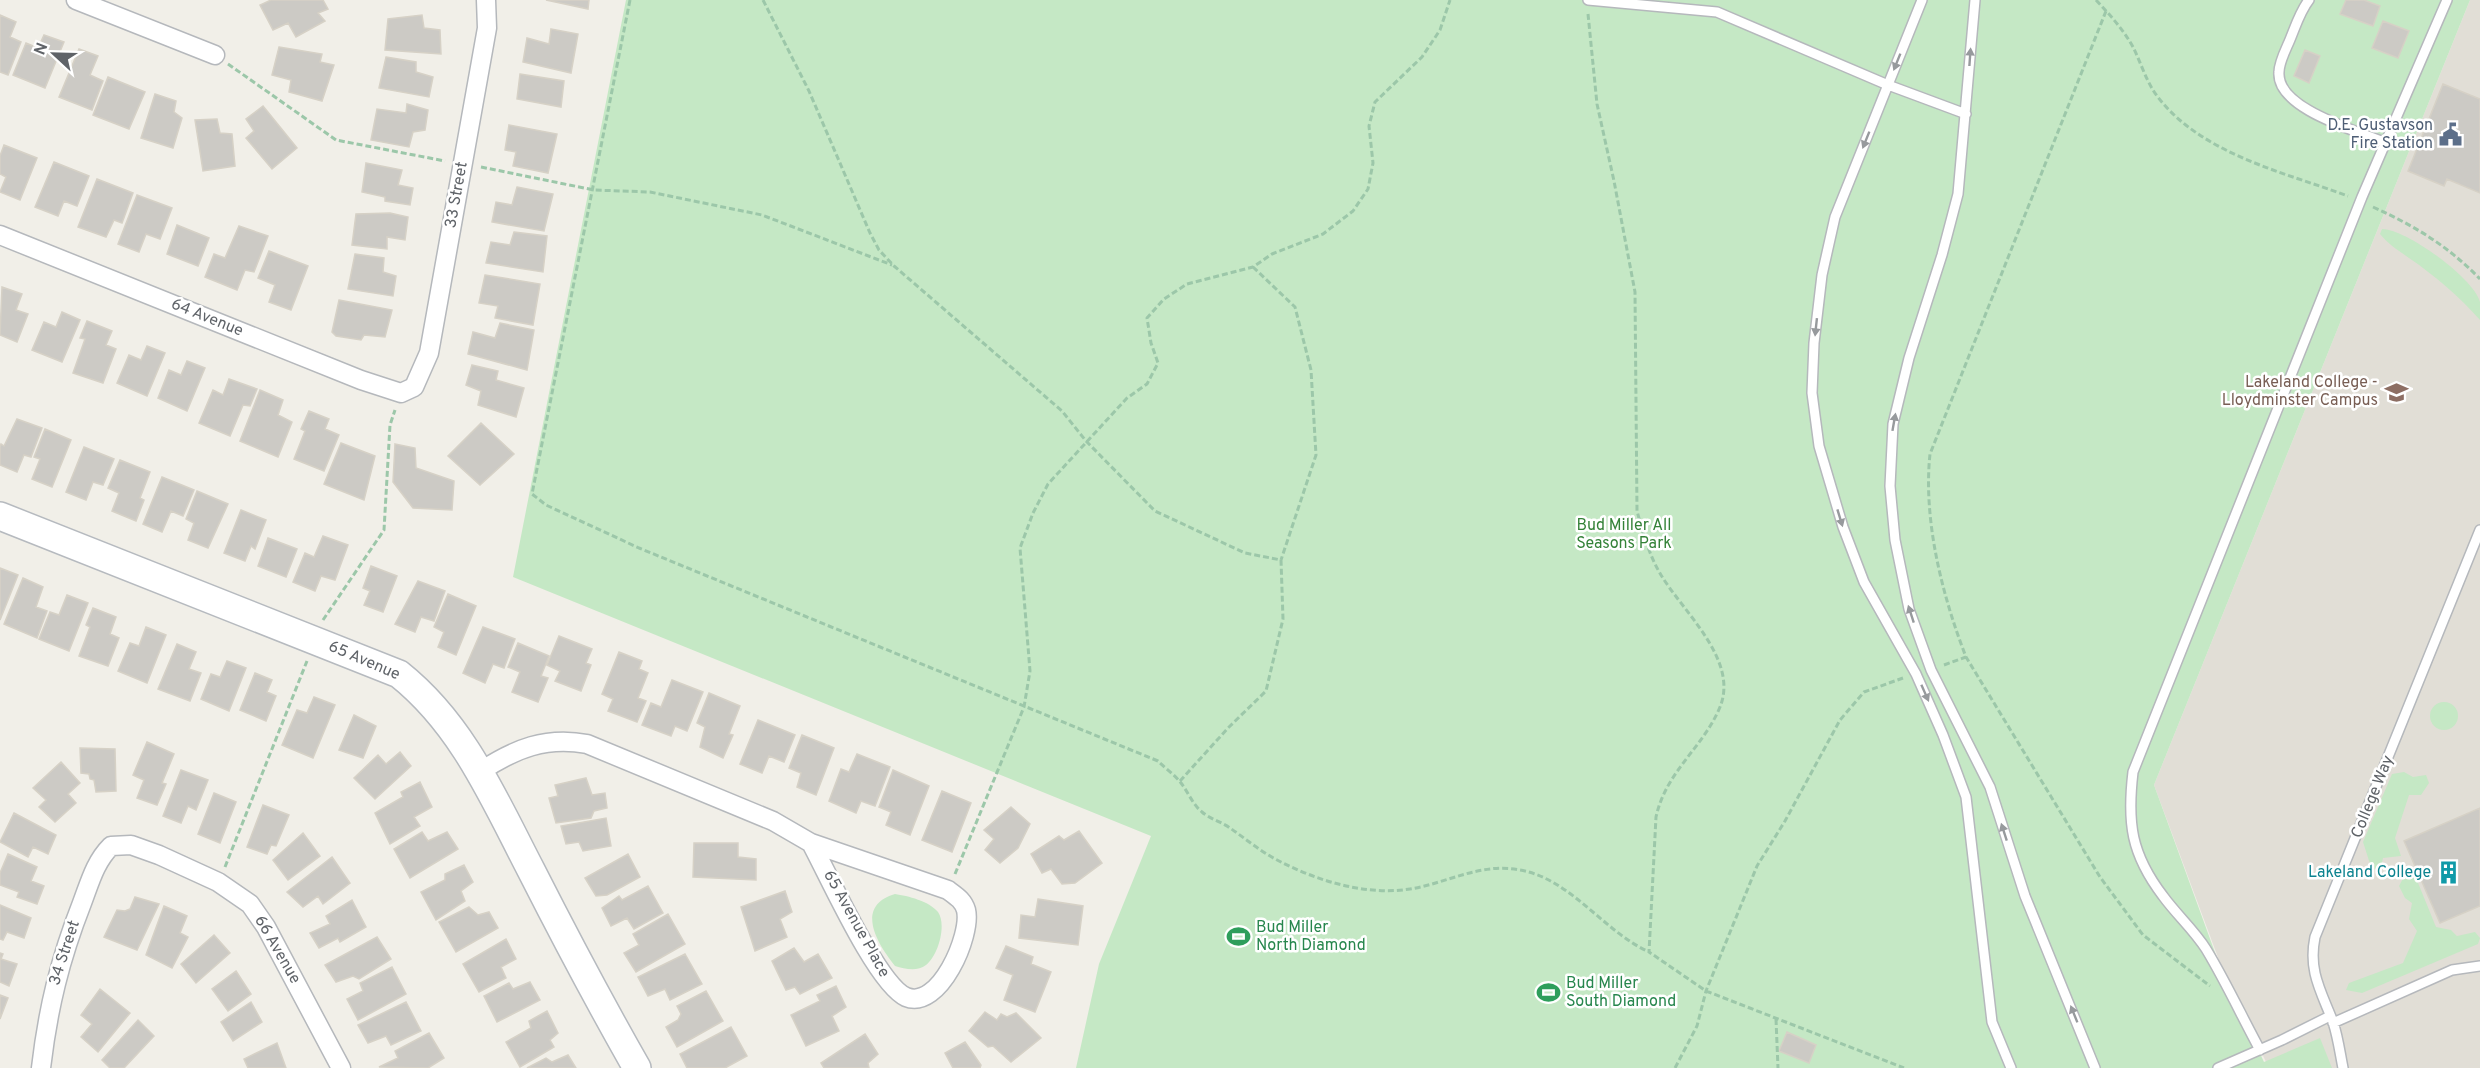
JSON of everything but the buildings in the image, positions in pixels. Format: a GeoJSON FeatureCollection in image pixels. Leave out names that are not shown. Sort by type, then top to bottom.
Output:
{"type":"FeatureCollection","features":[{"type":"Feature","properties":{"kind":"street"},"geometry":{"type":"LineString","coordinates":[[76,0],[215,55]]}},
{"type":"Feature","properties":{"kind":"street","name":"33 Street"},"geometry":{"type":"LineString","coordinates":[[414,387],[429,353],[487,28],[486,0]]}},
{"type":"Feature","properties":{"kind":"street","name":"64 Avenue"},"geometry":{"type":"LineString","coordinates":[[0,236],[383,389],[401,393],[414,387]]}},
{"type":"Feature","properties":{"kind":"street","name":"65 Avenue"},"geometry":{"type":"LineString","coordinates":[[0,516],[399,674],[426,696],[481,771],[591,986],[637,1068]]}},
{"type":"Feature","properties":{"kind":"street","name":"65 Avenue Place"},"geometry":{"type":"LineString","coordinates":[[481,771],[516,751],[546,741],[566,740],[587,744],[773,821],[811,843],[948,890],[960,899],[966,912],[964,932],[950,971],[932,993],[918,998],[906,997],[882,975],[811,843]]}},
{"type":"Feature","properties":{"kind":"street","name":"66 Avenue"},"geometry":{"type":"LineString","coordinates":[[111,846],[131,845],[159,855],[212,879],[250,904],[266,927],[341,1068]]}},
{"type":"Feature","properties":{"kind":"street","name":"34 Street"},"geometry":{"type":"LineString","coordinates":[[41,1068],[48,1011],[59,965],[99,858],[111,846]]}},
{"type":"Feature","properties":{"kind":"lane"},"geometry":{"type":"LineString","coordinates":[[1588,0],[1717,12],[1888,85],[1966,114]]}},
{"type":"Feature","properties":{"kind":"lane"},"geometry":{"type":"LineString","coordinates":[[1922,0],[1835,217],[1822,275],[1814,342],[1812,393],[1817,435],[1843,527],[1864,582],[1916,674],[1943,735],[1966,797],[1992,1022],[2011,1068]]}},
{"type":"Feature","properties":{"kind":"lane"},"geometry":{"type":"LineString","coordinates":[[1974,0],[1958,194],[1942,255],[1909,358],[1893,424],[1890,486],[1895,540],[1909,609],[1931,670],[1990,787],[2025,896],[2096,1068]]}},
{"type":"Feature","properties":{"kind":"lane"},"geometry":{"type":"LineString","coordinates":[[2309,0],[2285,50],[2278,73],[2282,88],[2291,100],[2304,108],[2386,143]]}},
{"type":"Feature","properties":{"kind":"lane"},"geometry":{"type":"LineString","coordinates":[[2260,1050],[2205,948],[2162,895],[2145,869],[2132,840],[2129,806],[2133,772],[2361,201],[2447,0]]}},
{"type":"Feature","properties":{"kind":"lane","name":"College Way"},"geometry":{"type":"LineString","coordinates":[[2343,1068],[2331,1019],[2315,978],[2311,955],[2315,937],[2480,530]]}},
{"type":"Feature","properties":{"kind":"lane"},"geometry":{"type":"LineString","coordinates":[[2218,1068],[2452,970],[2480,966]]}},
{"type":"Feature","properties":{"kind":"path"},"geometry":{"type":"LineString","coordinates":[[630,0],[532,494],[546,505],[629,544],[1158,761],[1180,781],[1202,812],[1228,826],[1278,861],[1322,879],[1378,891],[1445,882],[1471,871],[1497,867],[1540,876],[1558,886],[1614,933],[1649,952],[1706,991],[1904,1068]]}},
{"type":"Feature","properties":{"kind":"path"},"geometry":{"type":"LineString","coordinates":[[763,0],[809,91],[879,250],[894,266],[1062,411],[1086,441],[1155,511],[1245,553],[1281,560]]}},
{"type":"Feature","properties":{"kind":"path"},"geometry":{"type":"LineString","coordinates":[[956,871],[1024,707],[1030,671],[1020,548],[1033,513],[1048,484],[1127,398],[1147,384],[1158,363],[1150,343],[1147,318],[1164,299],[1187,284],[1253,267],[1272,254],[1323,234],[1353,211],[1368,189],[1373,163],[1369,126],[1375,102],[1422,57],[1440,30],[1450,0]]}},
{"type":"Feature","properties":{"kind":"path"},"geometry":{"type":"LineString","coordinates":[[2096,0],[2124,32],[2156,94],[2174,115],[2195,132],[2251,161],[2361,201],[2414,226],[2447,248],[2480,279]]}},
{"type":"Feature","properties":{"kind":"path"},"geometry":{"type":"LineString","coordinates":[[2106,11],[1930,454],[1928,480],[1936,544],[1952,619],[1966,657],[2100,877],[2143,935],[2206,981]]}},
{"type":"Feature","properties":{"kind":"path"},"geometry":{"type":"LineString","coordinates":[[1589,17],[1597,104],[1635,292],[1637,511],[1644,537],[1659,573],[1718,655],[1724,675],[1720,707],[1668,782],[1660,800],[1655,827],[1649,952]]}},
{"type":"Feature","properties":{"kind":"path"},"geometry":{"type":"LineString","coordinates":[[215,55],[336,140],[445,161]]}},
{"type":"Feature","properties":{"kind":"path"},"geometry":{"type":"LineString","coordinates":[[482,167],[594,190],[650,192],[762,215],[894,266]]}},
{"type":"Feature","properties":{"kind":"path"},"geometry":{"type":"LineString","coordinates":[[1180,781],[1228,728],[1266,691],[1283,619],[1281,560],[1316,455],[1311,370],[1294,307],[1253,267]]}},
{"type":"Feature","properties":{"kind":"path"},"geometry":{"type":"LineString","coordinates":[[320,627],[324,617],[384,530],[390,425]]}},
{"type":"Feature","properties":{"kind":"path"},"geometry":{"type":"LineString","coordinates":[[1942,666],[1966,657]]}},
{"type":"Feature","properties":{"kind":"path"},"geometry":{"type":"LineString","coordinates":[[226,866],[308,660]]}},
{"type":"Feature","properties":{"kind":"path"},"geometry":{"type":"LineString","coordinates":[[1675,1068],[1697,1026],[1706,991],[1757,866],[1785,821],[1840,720],[1864,692],[1903,678]]}},
{"type":"Feature","properties":{"kind":"path"},"geometry":{"type":"LineString","coordinates":[[1776,1019],[1778,1068]]}},
{"type":"Feature","properties":{"kind":"shaded area","name":"Lakeland College - Lloydminster Campus"},"geometry":{"type":"Polygon","coordinates":[[[2470,0],[2480,0],[2480,1068],[2269,1068],[2226,979],[2154,785],[2470,0]]]}},
{"type":"Feature","properties":{"kind":"green space","name":"Bud Miller All Seasons Park"},"geometry":{"type":"Polygon","coordinates":[[[626,0],[2470,0],[2154,785],[2225,980],[2264,1062],[2320,1038],[2332,1068],[1076,1068],[1099,964],[1151,836],[513,577],[626,0]]]}},
{"type":"Feature","properties":{"kind":"green space"},"geometry":{"type":"Polygon","coordinates":[[[2382,229],[2393,231],[2422,246],[2438,256],[2466,280],[2480,302],[2480,320],[2446,287],[2387,241],[2380,234],[2382,229]]]}},
{"type":"Feature","properties":{"kind":"green space"},"geometry":{"type":"Polygon","coordinates":[[[2444,702],[2454,706],[2458,716],[2454,726],[2444,730],[2434,726],[2430,716],[2434,706],[2444,702]]]}},
{"type":"Feature","properties":{"kind":"green space"},"geometry":{"type":"Polygon","coordinates":[[[2404,772],[2413,777],[2426,775],[2429,783],[2421,795],[2409,795],[2395,838],[2401,856],[2383,858],[2381,867],[2372,870],[2363,842],[2392,774],[2404,772]]]}},
{"type":"Feature","properties":{"kind":"green space"},"geometry":{"type":"Polygon","coordinates":[[[2406,873],[2414,873],[2436,927],[2451,930],[2457,936],[2475,932],[2480,938],[2478,944],[2362,993],[2346,990],[2349,983],[2403,963],[2417,931],[2409,919],[2412,903],[2405,898],[2399,886],[2406,873]]]}},
{"type":"Feature","properties":{"kind":"green space"},"geometry":{"type":"Polygon","coordinates":[[[895,894],[924,902],[934,908],[941,918],[940,940],[934,955],[926,965],[919,969],[895,966],[876,936],[872,916],[875,907],[895,894]]]}},
{"type":"Feature","properties":{"kind":"place","name":"D.E. Gustavson Fire Station"},"geometry":{"type":"Point","coordinates":[2451,135]}},
{"type":"Feature","properties":{"kind":"place","name":"Lakeland College - Lloydminster Campus"},"geometry":{"type":"Point","coordinates":[2396,392]}},
{"type":"Feature","properties":{"kind":"place","name":"Lakeland College"},"geometry":{"type":"Point","coordinates":[2449,873]}},
{"type":"Feature","properties":{"kind":"place","name":"Bud Miller North Diamond"},"geometry":{"type":"Point","coordinates":[1238,937]}},
{"type":"Feature","properties":{"kind":"place","name":"Bud Miller South Diamond"},"geometry":{"type":"Point","coordinates":[1548,993]}}]}
